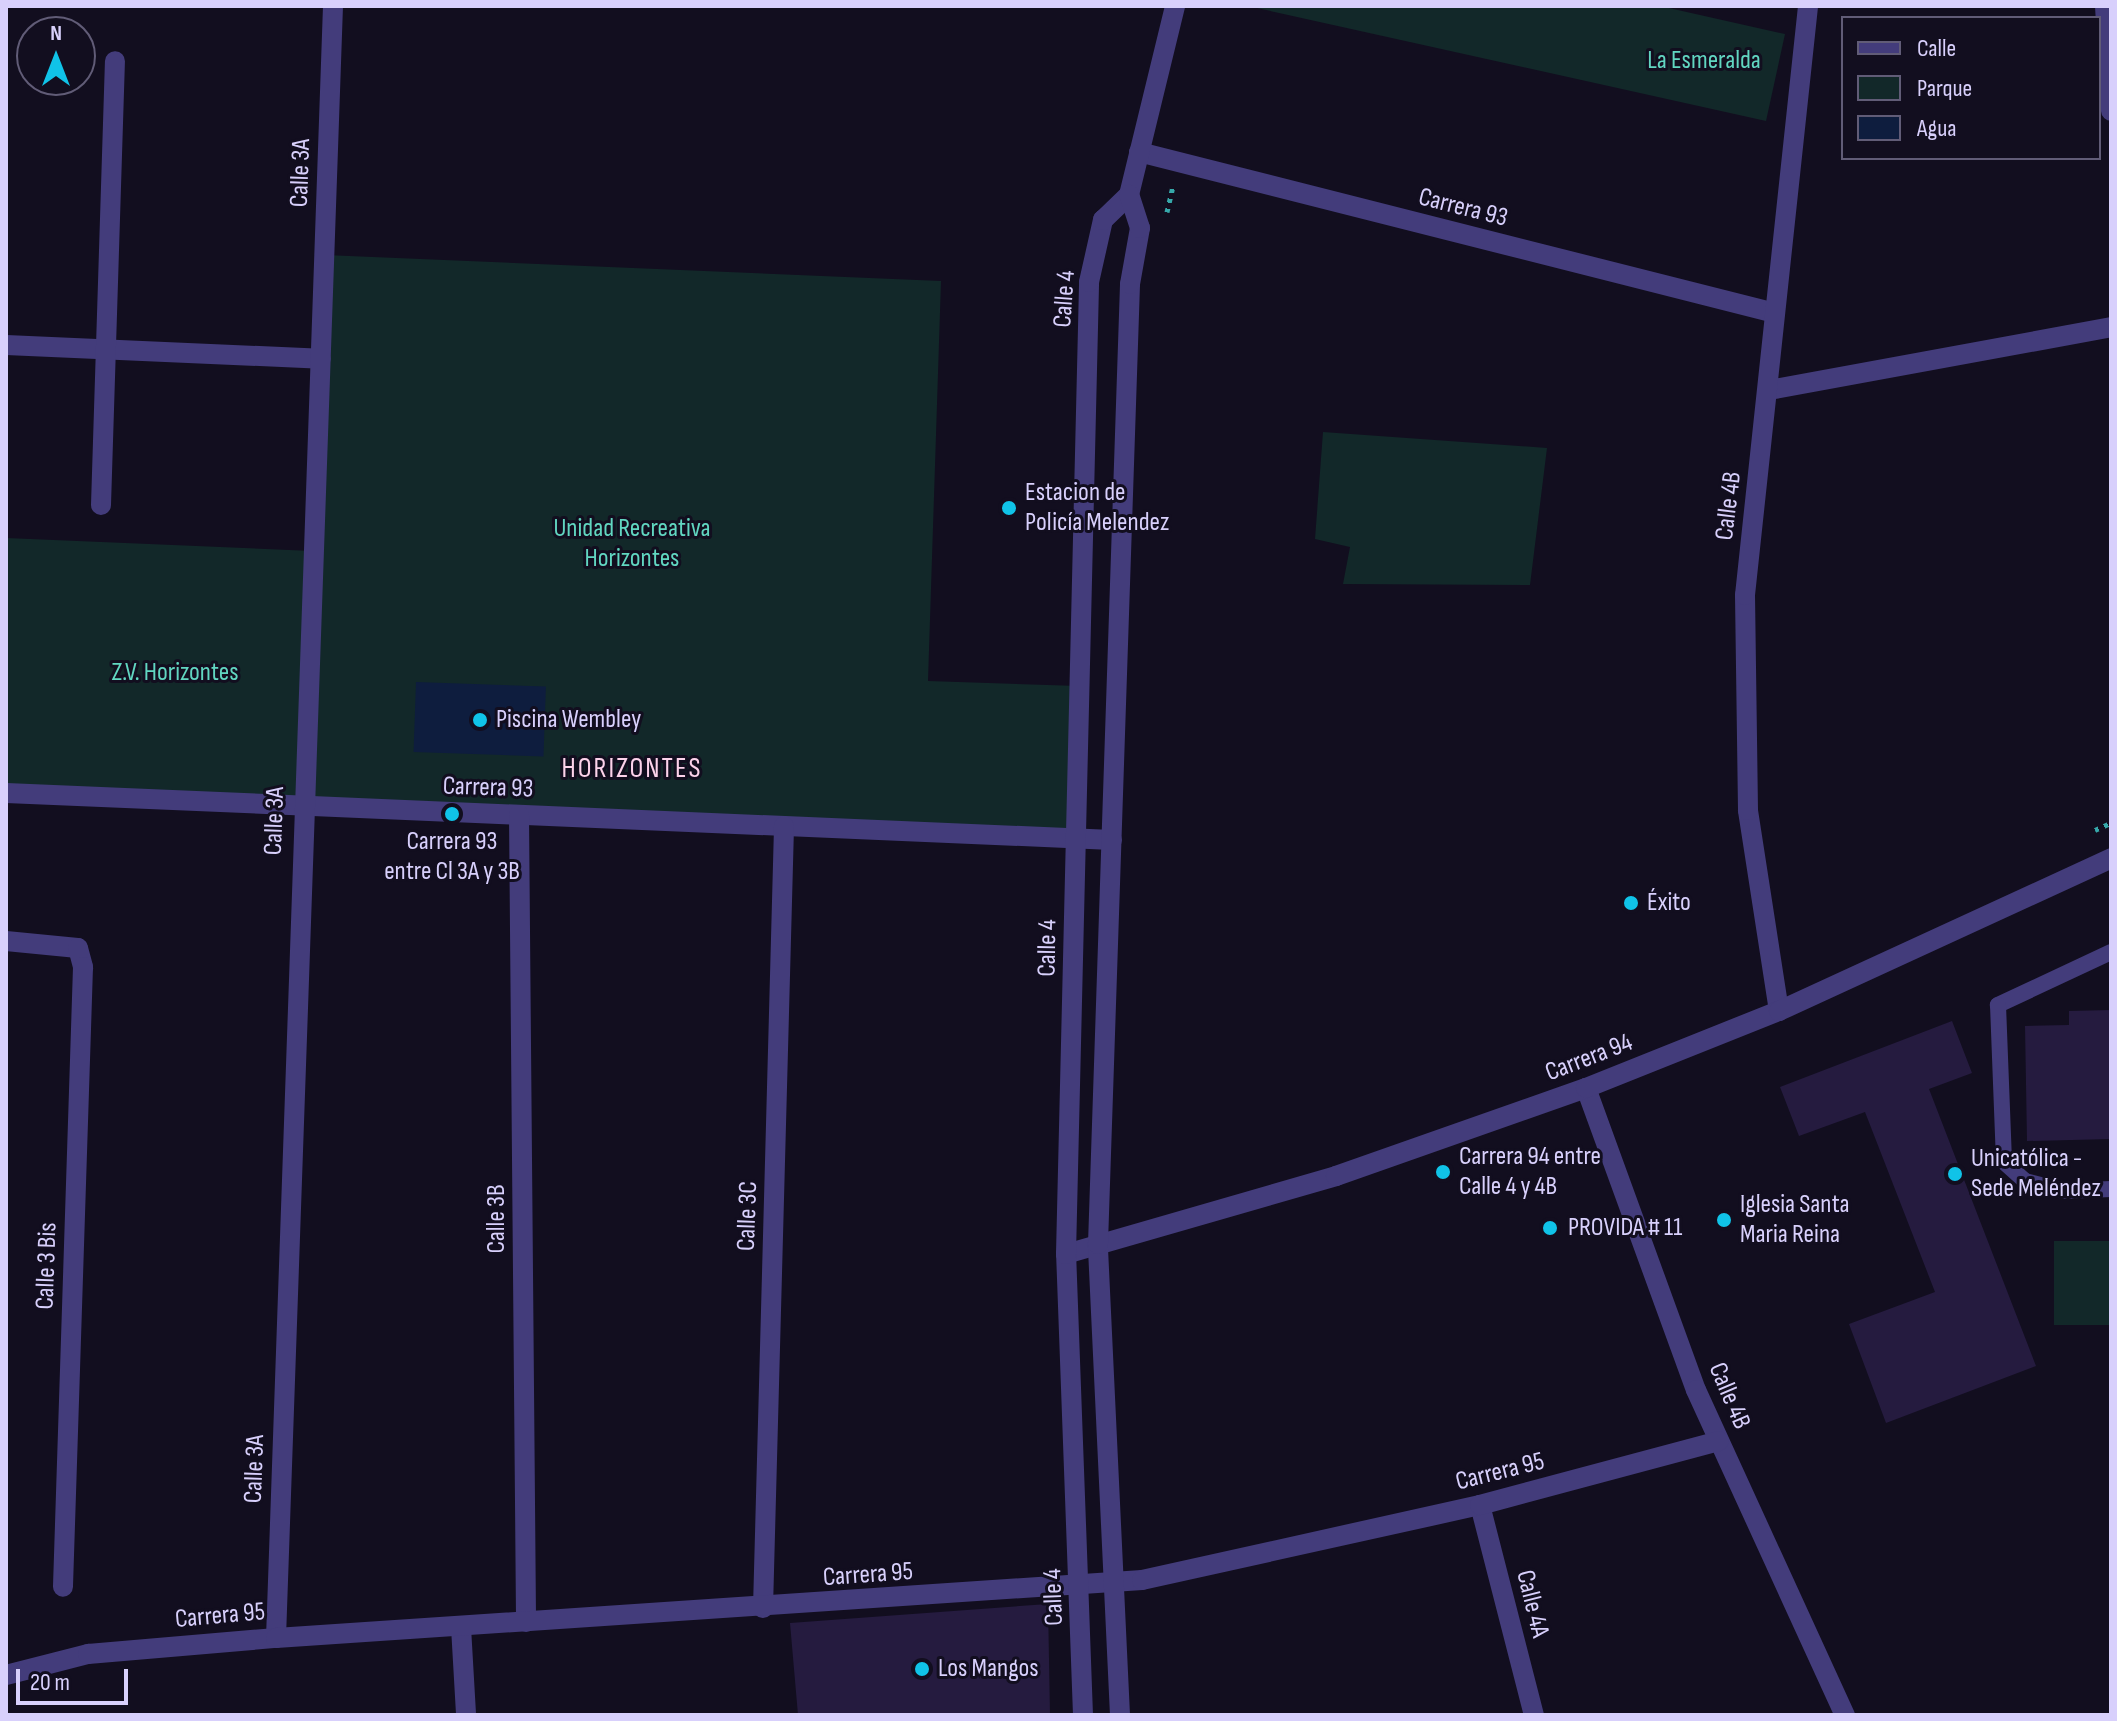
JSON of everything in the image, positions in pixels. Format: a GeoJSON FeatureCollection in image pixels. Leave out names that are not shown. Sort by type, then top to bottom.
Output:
{"type":"FeatureCollection","features":[{"type":"Feature","properties":{"kind":"street","name":"Calle 3A"},"geometry":{"type":"LineString","coordinates":[[276,1638],[301,806],[333,6]]}},
{"type":"Feature","properties":{"kind":"street","name":"Calle 4"},"geometry":{"type":"LineString","coordinates":[[1120,1715],[1098,1244],[1130,284],[1140,228],[1129,195],[1175,6]]}},
{"type":"Feature","properties":{"kind":"street","name":"Calle 4B"},"geometry":{"type":"LineString","coordinates":[[1779,1011],[1748,810],[1745,595],[1808,6]]}},
{"type":"Feature","properties":{"kind":"street"},"geometry":{"type":"LineString","coordinates":[[2105,6],[2111,111]]}},
{"type":"Feature","properties":{"kind":"street"},"geometry":{"type":"LineString","coordinates":[[101,505],[115,61]]}},
{"type":"Feature","properties":{"kind":"street","name":"Carrera 93"},"geometry":{"type":"LineString","coordinates":[[1139,152],[1775,313]]}},
{"type":"Feature","properties":{"kind":"street","name":"Calle 4"},"geometry":{"type":"LineString","coordinates":[[1083,1715],[1066,1254],[1089,282],[1103,220],[1129,195]]}},
{"type":"Feature","properties":{"kind":"street"},"geometry":{"type":"LineString","coordinates":[[1769,390],[2111,327]]}},
{"type":"Feature","properties":{"kind":"street"},"geometry":{"type":"LineString","coordinates":[[6,345],[321,359]]}},
{"type":"Feature","properties":{"kind":"street","name":"Carrera 93"},"geometry":{"type":"LineString","coordinates":[[6,793],[1112,840]]}},
{"type":"Feature","properties":{"kind":"street","name":"Calle 3B"},"geometry":{"type":"LineString","coordinates":[[519,815],[526,1622]]}},
{"type":"Feature","properties":{"kind":"street","name":"Calle 3C"},"geometry":{"type":"LineString","coordinates":[[763,1608],[784,826]]}},
{"type":"Feature","properties":{"kind":"street","name":"Carrera 94"},"geometry":{"type":"LineString","coordinates":[[1066,1254],[1336,1176],[1586,1088],[1779,1011],[2111,858]]}},
{"type":"Feature","properties":{"kind":"street","name":"Calle 3 Bis"},"geometry":{"type":"LineString","coordinates":[[6,941],[78,948],[63,1587]]}},
{"type":"Feature","properties":{"kind":"street","name":"Calle 4B"},"geometry":{"type":"LineString","coordinates":[[1586,1088],[1719,1441],[1845,1715]]}},
{"type":"Feature","properties":{"kind":"street","name":"Carrera 95"},"geometry":{"type":"LineString","coordinates":[[6,1675],[88,1654],[276,1638],[1115,1583],[1480,1505],[1719,1441]]}},
{"type":"Feature","properties":{"kind":"street","name":"Calle 4A"},"geometry":{"type":"LineString","coordinates":[[1480,1505],[1534,1715]]}},
{"type":"Feature","properties":{"kind":"street"},"geometry":{"type":"LineString","coordinates":[[461,1627],[466,1715]]}},
{"type":"Feature","properties":{"kind":"lane"},"geometry":{"type":"LineString","coordinates":[[2111,952],[1998,1005],[2004,1162],[2025,1181],[2064,1191],[2111,1189]]}},
{"type":"Feature","properties":{"kind":"path"},"geometry":{"type":"LineString","coordinates":[[2083,836],[2111,823]]}},
{"type":"Feature","properties":{"kind":"green space","name":"La Esmeralda"},"geometry":{"type":"Polygon","coordinates":[[[1248,6],[1660,6],[1785,34],[1766,121],[1248,6]]]}},
{"type":"Feature","properties":{"kind":"green space","name":"Unidad Recreativa Horizontes"},"geometry":{"type":"Polygon","coordinates":[[[325,255],[941,281],[928,681],[1079,686],[1076,838],[6,793],[6,538],[312,551],[325,255]]]}},
{"type":"Feature","properties":{"kind":"green space"},"geometry":{"type":"Polygon","coordinates":[[[1323,432],[1547,448],[1530,585],[1343,584],[1350,547],[1315,539],[1323,432]]]}},
{"type":"Feature","properties":{"kind":"green space"},"geometry":{"type":"Polygon","coordinates":[[[2054,1241],[2111,1241],[2111,1325],[2054,1325],[2054,1241]]]}},
{"type":"Feature","properties":{"kind":"water","name":"Piscina Wembley"},"geometry":{"type":"Polygon","coordinates":[[[416,682],[546,687],[543,756],[414,752],[416,682]]]}},
{"type":"Feature","properties":{"kind":"building"},"geometry":{"type":"Polygon","coordinates":[[[2111,1010],[2111,1139],[2027,1141],[2025,1026],[2069,1025],[2069,1011],[2111,1010]]]}},
{"type":"Feature","properties":{"kind":"building"},"geometry":{"type":"Polygon","coordinates":[[[1952,1021],[1972,1073],[1929,1089],[2036,1366],[1886,1423],[1849,1324],[1935,1292],[1865,1112],[1799,1136],[1780,1087],[1952,1021]]]}},
{"type":"Feature","properties":{"kind":"building","name":"Los Mangos"},"geometry":{"type":"Polygon","coordinates":[[[1048,1604],[1050,1715],[798,1715],[790,1623],[1048,1604]]]}},
{"type":"Feature","properties":{"kind":"place","name":"Estacion de Policía Melendez"},"geometry":{"type":"Point","coordinates":[1009,508]}},
{"type":"Feature","properties":{"kind":"place","name":"Piscina Wembley"},"geometry":{"type":"Point","coordinates":[480,720]}},
{"type":"Feature","properties":{"kind":"place","name":"Carrera 93 entre Cl 3A y 3B"},"geometry":{"type":"Point","coordinates":[452,814]}},
{"type":"Feature","properties":{"kind":"place","name":"Éxito"},"geometry":{"type":"Point","coordinates":[1631,903]}},
{"type":"Feature","properties":{"kind":"place","name":"Carrera 94 entre Calle 4 y 4B"},"geometry":{"type":"Point","coordinates":[1443,1172]}},
{"type":"Feature","properties":{"kind":"place","name":"Unicatólica - Sede Meléndez"},"geometry":{"type":"Point","coordinates":[1955,1174]}},
{"type":"Feature","properties":{"kind":"place","name":"Iglesia Santa Maria Reina"},"geometry":{"type":"Point","coordinates":[1724,1220]}},
{"type":"Feature","properties":{"kind":"place","name":"PROVIDA # 11"},"geometry":{"type":"Point","coordinates":[1550,1228]}},
{"type":"Feature","properties":{"kind":"place","name":"Los Mangos"},"geometry":{"type":"Point","coordinates":[922,1669]}},
{"type":"Feature","properties":{"kind":"district","name":"HORIZONTES"},"geometry":{"type":"Point","coordinates":[632,769]}},
{"type":"Feature","properties":{"kind":"park label","name":"Z.V. Horizontes"},"geometry":{"type":"Point","coordinates":[175,673]}}]}
